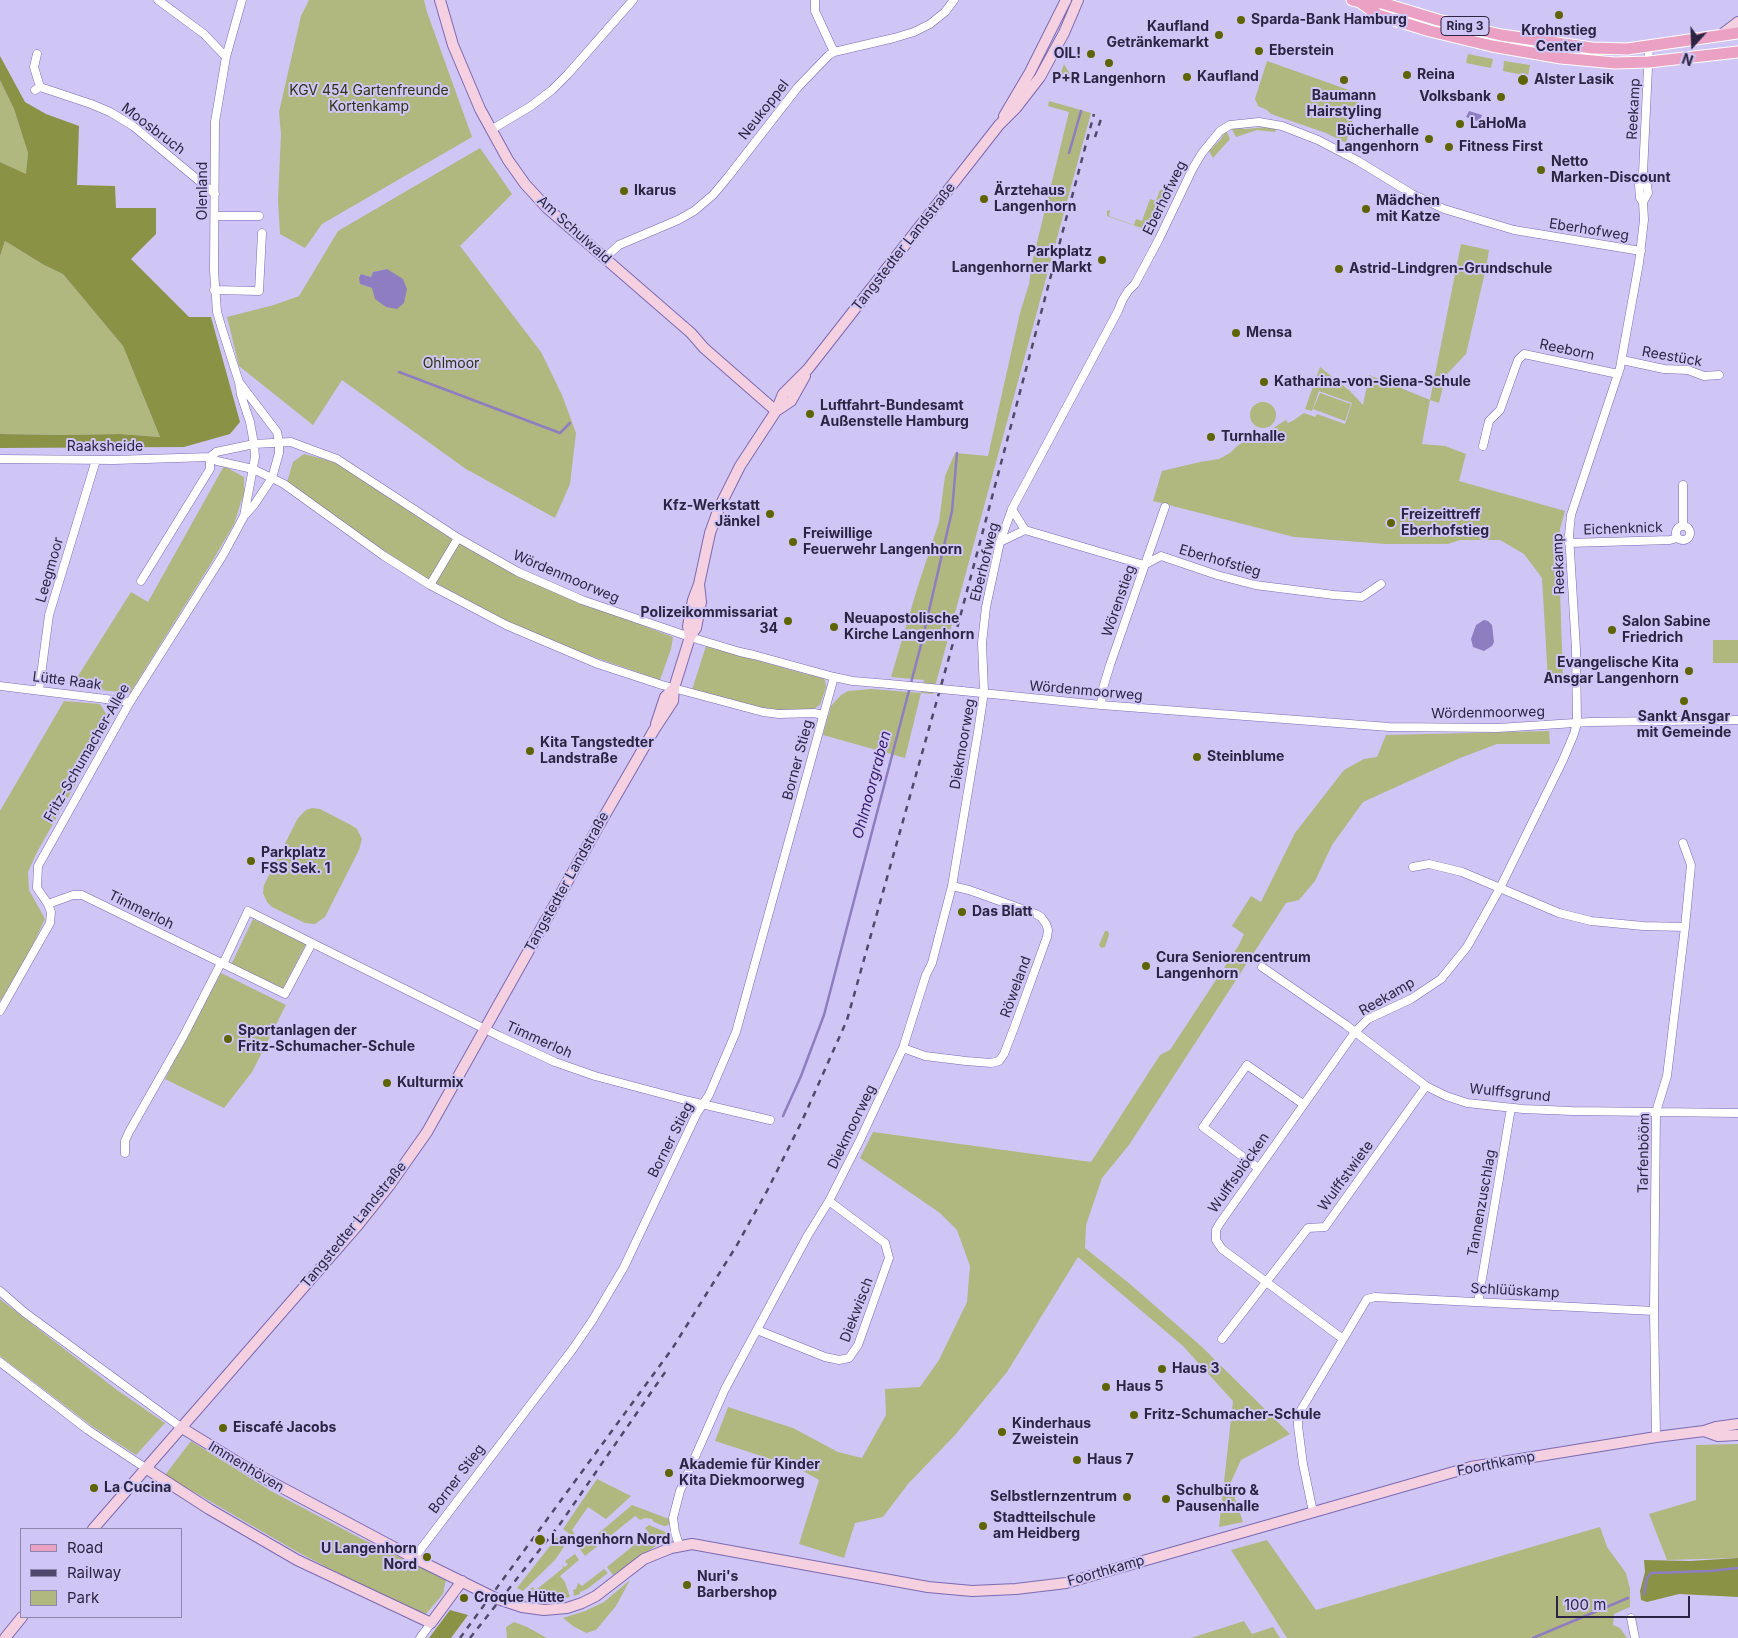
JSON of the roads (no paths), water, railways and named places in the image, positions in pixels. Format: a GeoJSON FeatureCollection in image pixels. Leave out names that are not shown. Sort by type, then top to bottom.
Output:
{"type":"FeatureCollection","features":[{"type":"Feature","properties":{"kind":"main road","name":"Ring 3"},"geometry":{"type":"LineString","coordinates":[[1356,1],[1382,2],[1438,20],[1472,28],[1572,46],[1627,49],[1738,33]]}},
{"type":"Feature","properties":{"kind":"main road","name":"Ring 3"},"geometry":{"type":"LineString","coordinates":[[1356,1],[1378,15],[1430,31],[1536,55],[1585,61],[1649,62],[1738,52]]}},
{"type":"Feature","properties":{"kind":"street"},"geometry":{"type":"LineString","coordinates":[[158,0],[204,34],[226,57]]}},
{"type":"Feature","properties":{"kind":"street","name":"Olenland"},"geometry":{"type":"LineString","coordinates":[[242,0],[226,57],[216,122],[214,290],[222,329],[250,422],[254,444],[254,458]]}},
{"type":"Feature","properties":{"kind":"street","name":"Am Schulwald"},"geometry":{"type":"LineString","coordinates":[[440,0],[459,61],[491,130],[515,170],[536,196],[776,411]]}},
{"type":"Feature","properties":{"kind":"street"},"geometry":{"type":"LineString","coordinates":[[491,130],[531,106],[552,90],[633,0]]}},
{"type":"Feature","properties":{"kind":"street"},"geometry":{"type":"LineString","coordinates":[[815,0],[816,11],[834,52]]}},
{"type":"Feature","properties":{"kind":"street","name":"Neukoppel"},"geometry":{"type":"LineString","coordinates":[[605,258],[619,245],[678,220],[694,211],[713,194],[734,170],[798,87],[829,55],[834,52],[914,32],[930,24],[945,12],[954,0]]}},
{"type":"Feature","properties":{"kind":"street","name":"Tangstedter Landstraße"},"geometry":{"type":"LineString","coordinates":[[999,125],[1030,72],[1066,0]]}},
{"type":"Feature","properties":{"kind":"street","name":"Tangstedter Landstraße"},"geometry":{"type":"LineString","coordinates":[[94,1528],[358,1225],[389,1186],[427,1132],[654,730],[665,697],[674,688],[690,637],[688,626],[708,541],[725,494],[746,454],[776,411],[794,397],[808,369],[999,125],[1016,108],[1040,77],[1064,33],[1078,0]]}},
{"type":"Feature","properties":{"kind":"street"},"geometry":{"type":"LineString","coordinates":[[1721,34],[1738,22]]}},
{"type":"Feature","properties":{"kind":"street","name":"Reekamp"},"geometry":{"type":"LineString","coordinates":[[1355,1032],[1368,1019],[1411,999],[1441,979],[1467,947],[1500,888],[1563,760],[1577,723],[1576,649],[1569,543],[1572,515],[1622,360],[1641,251],[1644,230],[1643,202],[1648,193],[1646,178],[1643,173],[1649,46]]}},
{"type":"Feature","properties":{"kind":"street","name":"Moosbruch"},"geometry":{"type":"LineString","coordinates":[[37,54],[34,67],[37,89],[92,104],[133,126],[215,194]]}},
{"type":"Feature","properties":{"kind":"street","name":"Eberhofweg"},"geometry":{"type":"LineString","coordinates":[[984,692],[982,642],[986,607],[1000,542],[1012,509],[1118,312],[1122,301],[1135,284],[1155,247],[1193,168],[1220,131],[1230,125],[1268,123],[1301,132],[1351,157],[1412,194],[1458,214],[1514,230],[1641,251]]}},
{"type":"Feature","properties":{"kind":"street"},"geometry":{"type":"LineString","coordinates":[[216,216],[260,216]]}},
{"type":"Feature","properties":{"kind":"street"},"geometry":{"type":"LineString","coordinates":[[214,290],[259,292],[262,233]]}},
{"type":"Feature","properties":{"kind":"street","name":"Reeborn"},"geometry":{"type":"LineString","coordinates":[[1483,446],[1489,421],[1500,410],[1514,368],[1524,354],[1618,374]]}},
{"type":"Feature","properties":{"kind":"street","name":"Reestück"},"geometry":{"type":"LineString","coordinates":[[1622,360],[1658,368],[1688,370],[1704,376],[1719,375]]}},
{"type":"Feature","properties":{"kind":"street","name":"Olenland"},"geometry":{"type":"LineString","coordinates":[[239,382],[277,432],[279,442]]}},
{"type":"Feature","properties":{"kind":"street","name":"Raaksheide"},"geometry":{"type":"LineString","coordinates":[[210,457],[216,452],[254,444],[279,442]]}},
{"type":"Feature","properties":{"kind":"street","name":"Fritz-Schumacher-Allee"},"geometry":{"type":"LineString","coordinates":[[0,1011],[50,923],[51,912],[37,888],[38,866],[130,702],[222,555],[244,516],[254,505],[272,478],[276,466],[279,442]]}},
{"type":"Feature","properties":{"kind":"street","name":"Wördenmoorweg"},"geometry":{"type":"LineString","coordinates":[[279,442],[291,442],[337,459],[458,538],[518,572],[582,600],[690,637],[853,681],[984,692],[997,695],[1102,705],[1390,727],[1498,728],[1577,723],[1738,720]]}},
{"type":"Feature","properties":{"kind":"street"},"geometry":{"type":"LineString","coordinates":[[141,582],[210,469],[210,457]]}},
{"type":"Feature","properties":{"kind":"street","name":"Raaksheide"},"geometry":{"type":"LineString","coordinates":[[0,459],[96,460],[210,457],[217,461],[253,468],[272,478]]}},
{"type":"Feature","properties":{"kind":"street","name":"Fritz-Schumacher-Allee"},"geometry":{"type":"LineString","coordinates":[[244,516],[254,458]]}},
{"type":"Feature","properties":{"kind":"street","name":"Leegmoor"},"geometry":{"type":"LineString","coordinates":[[39,690],[50,616],[96,460]]}},
{"type":"Feature","properties":{"kind":"street"},"geometry":{"type":"LineString","coordinates":[[272,478],[284,484],[384,556],[430,585],[506,626],[598,664],[674,688],[763,712],[779,714],[814,713],[823,715]]}},
{"type":"Feature","properties":{"kind":"street","name":"Eichenknick"},"geometry":{"type":"LineString","coordinates":[[1683,485],[1684,525]]}},
{"type":"Feature","properties":{"kind":"street","name":"Wörenstieg"},"geometry":{"type":"LineString","coordinates":[[1102,705],[1103,688],[1164,507]]}},
{"type":"Feature","properties":{"kind":"street"},"geometry":{"type":"LineString","coordinates":[[1012,509],[1025,530],[1144,565]]}},
{"type":"Feature","properties":{"kind":"street","name":"Eichenknick"},"geometry":{"type":"LineString","coordinates":[[1569,543],[1670,540],[1677,538],[1684,540],[1690,536],[1690,529],[1684,525]]}},
{"type":"Feature","properties":{"kind":"street","name":"Eichenknick"},"geometry":{"type":"LineString","coordinates":[[1677,538],[1676,529],[1684,525]]}},
{"type":"Feature","properties":{"kind":"street"},"geometry":{"type":"LineString","coordinates":[[1000,542],[1025,530]]}},
{"type":"Feature","properties":{"kind":"street"},"geometry":{"type":"LineString","coordinates":[[430,585],[458,538]]}},
{"type":"Feature","properties":{"kind":"street","name":"Eberhofstieg"},"geometry":{"type":"LineString","coordinates":[[1144,565],[1161,556],[1217,575],[1255,585],[1334,595],[1362,597],[1381,584]]}},
{"type":"Feature","properties":{"kind":"street","name":"Borner Stieg"},"geometry":{"type":"LineString","coordinates":[[414,1558],[592,1321],[624,1267],[697,1113],[709,1095],[736,1032],[834,677]]}},
{"type":"Feature","properties":{"kind":"street","name":"Lütte Raak"},"geometry":{"type":"LineString","coordinates":[[0,686],[130,702]]}},
{"type":"Feature","properties":{"kind":"street","name":"Diekmoorweg"},"geometry":{"type":"LineString","coordinates":[[680,1545],[675,1532],[673,1518],[680,1491],[725,1388],[808,1235],[829,1201],[903,1048],[926,975],[932,963],[952,886],[984,692]]}},
{"type":"Feature","properties":{"kind":"street","name":"Tarfenbööm"},"geometry":{"type":"LineString","coordinates":[[1656,1437],[1654,1311],[1656,1112],[1667,1076],[1685,927],[1690,865],[1683,843]]}},
{"type":"Feature","properties":{"kind":"street"},"geometry":{"type":"LineString","coordinates":[[1413,867],[1429,864],[1462,872],[1559,913],[1590,921],[1643,926],[1685,927]]}},
{"type":"Feature","properties":{"kind":"street","name":"Röweland"},"geometry":{"type":"LineString","coordinates":[[903,1048],[925,1056],[966,1062],[991,1063],[999,1061],[1004,1054],[1047,937],[1048,930],[1046,924],[1036,914],[952,886]]}},
{"type":"Feature","properties":{"kind":"street","name":"Timmerloh"},"geometry":{"type":"LineString","coordinates":[[48,904],[73,894],[82,895],[285,994],[312,943]]}},
{"type":"Feature","properties":{"kind":"street","name":"Timmerloh"},"geometry":{"type":"LineString","coordinates":[[125,1153],[125,1141],[129,1132],[183,1037],[248,911],[533,1053],[584,1072],[703,1105],[770,1120]]}},
{"type":"Feature","properties":{"kind":"street","name":"Wulffsgrund"},"geometry":{"type":"LineString","coordinates":[[1262,967],[1355,1032],[1426,1086],[1446,1096],[1468,1103],[1572,1112],[1738,1113]]}},
{"type":"Feature","properties":{"kind":"street","name":"Wulffsblöcken"},"geometry":{"type":"LineString","coordinates":[[1344,1339],[1222,1249],[1216,1240],[1216,1230],[1355,1032]]}},
{"type":"Feature","properties":{"kind":"street"},"geometry":{"type":"LineString","coordinates":[[1258,1168],[1202,1127],[1247,1065],[1303,1104]]}},
{"type":"Feature","properties":{"kind":"street","name":"Wulffstwiete"},"geometry":{"type":"LineString","coordinates":[[1222,1339],[1308,1228],[1325,1227],[1426,1086]]}},
{"type":"Feature","properties":{"kind":"street","name":"Tannenzuschlag"},"geometry":{"type":"LineString","coordinates":[[1478,1302],[1511,1108]]}},
{"type":"Feature","properties":{"kind":"street","name":"Diekwisch"},"geometry":{"type":"LineString","coordinates":[[757,1330],[825,1358],[839,1360],[848,1358],[858,1346],[889,1258],[886,1243],[829,1201]]}},
{"type":"Feature","properties":{"kind":"street","name":"Immenhöven"},"geometry":{"type":"LineString","coordinates":[[0,1291],[24,1312],[182,1428],[262,1478],[414,1558],[495,1598],[515,1605]]}},
{"type":"Feature","properties":{"kind":"street","name":"Schlüüskamp"},"geometry":{"type":"LineString","coordinates":[[1344,1339],[1367,1299],[1375,1297],[1654,1311]]}},
{"type":"Feature","properties":{"kind":"street"},"geometry":{"type":"LineString","coordinates":[[1313,1512],[1303,1464],[1298,1415],[1344,1339]]}},
{"type":"Feature","properties":{"kind":"street"},"geometry":{"type":"LineString","coordinates":[[0,1362],[88,1430],[209,1509],[297,1560],[430,1623]]}},
{"type":"Feature","properties":{"kind":"street","name":"Foorthkamp"},"geometry":{"type":"LineString","coordinates":[[515,1605],[544,1610],[574,1606],[596,1596],[644,1560],[662,1550],[692,1544],[913,1585],[972,1592],[1066,1583],[1471,1467],[1656,1437],[1704,1432],[1716,1427],[1738,1424]]}},
{"type":"Feature","properties":{"kind":"street","name":"Foorthkamp"},"geometry":{"type":"LineString","coordinates":[[1704,1432],[1718,1436],[1738,1435]]}},
{"type":"Feature","properties":{"kind":"street"},"geometry":{"type":"LineString","coordinates":[[420,1638],[462,1581]]}},
{"type":"Feature","properties":{"kind":"street"},"geometry":{"type":"LineString","coordinates":[[5,1638],[21,1618]]}},
{"type":"Feature","properties":{"kind":"street"},"geometry":{"type":"LineString","coordinates":[[1631,1618],[1635,1638]]}},
{"type":"Feature","properties":{"kind":"waterway","name":"Ohlmoorgraben"},"geometry":{"type":"LineString","coordinates":[[1069,153],[1081,111]]}},
{"type":"Feature","properties":{"kind":"waterway","name":"Ohlmoorgraben"},"geometry":{"type":"LineString","coordinates":[[399,372],[560,433],[570,423]]}},
{"type":"Feature","properties":{"kind":"waterway","name":"Ohlmoorgraben"},"geometry":{"type":"LineString","coordinates":[[783,1116],[801,1076],[824,1015],[922,641],[952,511],[957,453]]}},
{"type":"Feature","properties":{"kind":"waterway"},"geometry":{"type":"LineString","coordinates":[[1644,1594],[1647,1578],[1651,1573],[1738,1568]]}},
{"type":"Feature","properties":{"kind":"waterway"},"geometry":{"type":"LineString","coordinates":[[1533,1638],[1628,1598]]}},
{"type":"Feature","properties":{"kind":"railway"},"geometry":{"type":"LineString","coordinates":[[460,1638],[672,1349],[737,1245],[767,1191],[802,1121],[847,1020],[955,636],[1094,114]]}},
{"type":"Feature","properties":{"kind":"railway"},"geometry":{"type":"LineString","coordinates":[[1095,137],[1102,116]]}},
{"type":"Feature","properties":{"kind":"railway"},"geometry":{"type":"LineString","coordinates":[[470,1638],[560,1524],[668,1368]]}},
{"type":"Feature","properties":{"kind":"place","name":"Krohnstieg Center"},"geometry":{"type":"Point","coordinates":[1559,15]}},
{"type":"Feature","properties":{"kind":"place","name":"Sparda-Bank Hamburg"},"geometry":{"type":"Point","coordinates":[1241,20]}},
{"type":"Feature","properties":{"kind":"place","name":"Kaufland Getränkemarkt"},"geometry":{"type":"Point","coordinates":[1219,35]}},
{"type":"Feature","properties":{"kind":"place","name":"Eberstein"},"geometry":{"type":"Point","coordinates":[1259,51]}},
{"type":"Feature","properties":{"kind":"place","name":"OIL!"},"geometry":{"type":"Point","coordinates":[1091,54]}},
{"type":"Feature","properties":{"kind":"place","name":"P+R Langenhorn"},"geometry":{"type":"Point","coordinates":[1109,63]}},
{"type":"Feature","properties":{"kind":"place","name":"Reina"},"geometry":{"type":"Point","coordinates":[1407,75]}},
{"type":"Feature","properties":{"kind":"place","name":"Kaufland"},"geometry":{"type":"Point","coordinates":[1187,77]}},
{"type":"Feature","properties":{"kind":"place","name":"Baumann Hairstyling"},"geometry":{"type":"Point","coordinates":[1344,80]}},
{"type":"Feature","properties":{"kind":"place","name":"Alster Lasik"},"geometry":{"type":"Point","coordinates":[1523,80]}},
{"type":"Feature","properties":{"kind":"place","name":"Volksbank"},"geometry":{"type":"Point","coordinates":[1501,97]}},
{"type":"Feature","properties":{"kind":"place","name":"LaHoMa"},"geometry":{"type":"Point","coordinates":[1460,124]}},
{"type":"Feature","properties":{"kind":"place","name":"Bücherhalle Langenhorn"},"geometry":{"type":"Point","coordinates":[1429,139]}},
{"type":"Feature","properties":{"kind":"place","name":"Fitness First"},"geometry":{"type":"Point","coordinates":[1449,147]}},
{"type":"Feature","properties":{"kind":"place","name":"Netto Marken-Discount"},"geometry":{"type":"Point","coordinates":[1541,170]}},
{"type":"Feature","properties":{"kind":"place","name":"Ikarus"},"geometry":{"type":"Point","coordinates":[624,191]}},
{"type":"Feature","properties":{"kind":"place","name":"Ärztehaus Langenhorn"},"geometry":{"type":"Point","coordinates":[984,199]}},
{"type":"Feature","properties":{"kind":"place","name":"Mädchen mit Katze"},"geometry":{"type":"Point","coordinates":[1366,209]}},
{"type":"Feature","properties":{"kind":"place","name":"Parkplatz Langenhorner Markt"},"geometry":{"type":"Point","coordinates":[1102,260]}},
{"type":"Feature","properties":{"kind":"place","name":"Astrid-Lindgren-Grundschule"},"geometry":{"type":"Point","coordinates":[1339,269]}},
{"type":"Feature","properties":{"kind":"place","name":"Mensa"},"geometry":{"type":"Point","coordinates":[1236,333]}},
{"type":"Feature","properties":{"kind":"place","name":"Katharina-von-Siena-Schule"},"geometry":{"type":"Point","coordinates":[1264,382]}},
{"type":"Feature","properties":{"kind":"place","name":"Luftfahrt-Bundesamt Außenstelle Hamburg"},"geometry":{"type":"Point","coordinates":[810,414]}},
{"type":"Feature","properties":{"kind":"place","name":"Turnhalle"},"geometry":{"type":"Point","coordinates":[1211,437]}},
{"type":"Feature","properties":{"kind":"place","name":"Kfz-Werkstatt Jänkel"},"geometry":{"type":"Point","coordinates":[770,514]}},
{"type":"Feature","properties":{"kind":"place","name":"Freizeittreff Eberhofstieg"},"geometry":{"type":"Point","coordinates":[1391,523]}},
{"type":"Feature","properties":{"kind":"place","name":"Freiwillige Feuerwehr Langenhorn"},"geometry":{"type":"Point","coordinates":[793,542]}},
{"type":"Feature","properties":{"kind":"place","name":"Polizeikommissariat 34"},"geometry":{"type":"Point","coordinates":[788,621]}},
{"type":"Feature","properties":{"kind":"place","name":"Neuapostolische Kirche Langenhorn"},"geometry":{"type":"Point","coordinates":[834,627]}},
{"type":"Feature","properties":{"kind":"place","name":"Salon Sabine Friedrich"},"geometry":{"type":"Point","coordinates":[1612,630]}},
{"type":"Feature","properties":{"kind":"place","name":"Evangelische Kita Ansgar Langenhorn"},"geometry":{"type":"Point","coordinates":[1689,671]}},
{"type":"Feature","properties":{"kind":"place","name":"Sankt Ansgar mit Gemeinde"},"geometry":{"type":"Point","coordinates":[1684,701]}},
{"type":"Feature","properties":{"kind":"place","name":"Kita Tangstedter Landstraße"},"geometry":{"type":"Point","coordinates":[530,751]}},
{"type":"Feature","properties":{"kind":"place","name":"Steinblume"},"geometry":{"type":"Point","coordinates":[1197,757]}},
{"type":"Feature","properties":{"kind":"place","name":"Parkplatz FSS Sek. 1"},"geometry":{"type":"Point","coordinates":[251,861]}},
{"type":"Feature","properties":{"kind":"place","name":"Das Blatt"},"geometry":{"type":"Point","coordinates":[962,912]}},
{"type":"Feature","properties":{"kind":"place","name":"Cura Seniorencentrum Langenhorn"},"geometry":{"type":"Point","coordinates":[1146,966]}},
{"type":"Feature","properties":{"kind":"place","name":"Sportanlagen der Fritz-Schumacher-Schule"},"geometry":{"type":"Point","coordinates":[228,1039]}},
{"type":"Feature","properties":{"kind":"place","name":"Kulturmix"},"geometry":{"type":"Point","coordinates":[387,1083]}},
{"type":"Feature","properties":{"kind":"place","name":"Haus 3"},"geometry":{"type":"Point","coordinates":[1162,1369]}},
{"type":"Feature","properties":{"kind":"place","name":"Haus 5"},"geometry":{"type":"Point","coordinates":[1106,1387]}},
{"type":"Feature","properties":{"kind":"place","name":"Fritz-Schumacher-Schule"},"geometry":{"type":"Point","coordinates":[1134,1415]}},
{"type":"Feature","properties":{"kind":"place","name":"Eiscafé Jacobs"},"geometry":{"type":"Point","coordinates":[223,1428]}},
{"type":"Feature","properties":{"kind":"place","name":"Kinderhaus Zweistein"},"geometry":{"type":"Point","coordinates":[1002,1432]}},
{"type":"Feature","properties":{"kind":"place","name":"Haus 7"},"geometry":{"type":"Point","coordinates":[1077,1460]}},
{"type":"Feature","properties":{"kind":"place","name":"Akademie für Kinder Kita Diekmoorweg"},"geometry":{"type":"Point","coordinates":[669,1473]}},
{"type":"Feature","properties":{"kind":"place","name":"La Cucina"},"geometry":{"type":"Point","coordinates":[94,1488]}},
{"type":"Feature","properties":{"kind":"place","name":"Selbstlernzentrum"},"geometry":{"type":"Point","coordinates":[1127,1497]}},
{"type":"Feature","properties":{"kind":"place","name":"Schulbüro & Pausenhalle"},"geometry":{"type":"Point","coordinates":[1166,1499]}},
{"type":"Feature","properties":{"kind":"place","name":"Stadtteilschule am Heidberg"},"geometry":{"type":"Point","coordinates":[983,1526]}},
{"type":"Feature","properties":{"kind":"place","name":"Langenhorn Nord"},"geometry":{"type":"Point","coordinates":[540,1540]}},
{"type":"Feature","properties":{"kind":"place","name":"U Langenhorn Nord"},"geometry":{"type":"Point","coordinates":[427,1557]}},
{"type":"Feature","properties":{"kind":"place","name":"Nuri's Barbershop"},"geometry":{"type":"Point","coordinates":[687,1585]}},
{"type":"Feature","properties":{"kind":"place","name":"Croque Hütte"},"geometry":{"type":"Point","coordinates":[464,1598]}},
{"type":"Feature","properties":{"kind":"park label","name":"KGV 454 Gartenfreunde Kortenkamp"},"geometry":{"type":"Point","coordinates":[369,99]}},
{"type":"Feature","properties":{"kind":"park label","name":"Ohlmoor"},"geometry":{"type":"Point","coordinates":[451,364]}}]}
